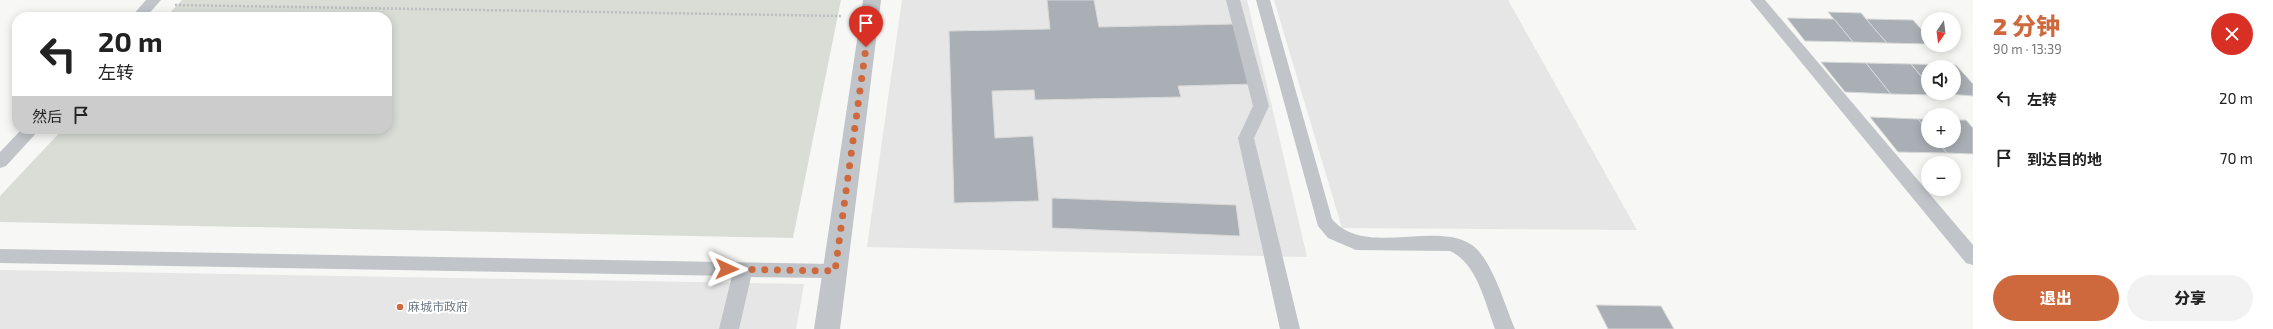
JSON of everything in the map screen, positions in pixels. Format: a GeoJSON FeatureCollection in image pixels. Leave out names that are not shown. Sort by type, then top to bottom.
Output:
{"type":"FeatureCollection","features":[{"type":"Feature","properties":{"kind":"street"},"geometry":{"type":"LineString","coordinates":[[827,329],[871,8]]}},
{"type":"Feature","properties":{"kind":"lane"},"geometry":{"type":"LineString","coordinates":[[1234,0],[1261,106],[1246,138],[1290,329]]}},
{"type":"Feature","properties":{"kind":"lane"},"geometry":{"type":"LineString","coordinates":[[1263,0],[1324,221],[1334,233],[1356,243],[1452,244],[1466,250],[1479,265],[1505,329]]}},
{"type":"Feature","properties":{"kind":"lane"},"geometry":{"type":"LineString","coordinates":[[1757,0],[1973,258]]}},
{"type":"Feature","properties":{"kind":"lane"},"geometry":{"type":"LineString","coordinates":[[143,12],[152,3]]}},
{"type":"Feature","properties":{"kind":"lane"},"geometry":{"type":"LineString","coordinates":[[0,162],[27,134]]}},
{"type":"Feature","properties":{"kind":"lane"},"geometry":{"type":"LineString","coordinates":[[0,256],[835,271]]}},
{"type":"Feature","properties":{"kind":"lane"},"geometry":{"type":"LineString","coordinates":[[729,329],[743,269]]}},
{"type":"Feature","properties":{"kind":"path"},"geometry":{"type":"LineString","coordinates":[[152,3],[871,8]]}},
{"type":"Feature","properties":{"kind":"shaded area"},"geometry":{"type":"Polygon","coordinates":[[[182,0],[841,0],[793,238],[0,222],[0,196],[58,134],[392,134],[392,12],[171,12],[182,0]]]}},
{"type":"Feature","properties":{"kind":"shaded area"},"geometry":{"type":"Polygon","coordinates":[[[902,0],[1247,0],[1307,257],[867,247],[902,0]]]}},
{"type":"Feature","properties":{"kind":"shaded area"},"geometry":{"type":"Polygon","coordinates":[[[1274,0],[1508,0],[1637,230],[1342,228],[1274,0]]]}},
{"type":"Feature","properties":{"kind":"shaded area","name":"麻城市政府"},"geometry":{"type":"Polygon","coordinates":[[[0,270],[804,284],[796,329],[0,329],[0,270]]]}},
{"type":"Feature","properties":{"kind":"building"},"geometry":{"type":"Polygon","coordinates":[[[1047,0],[1094,0],[1099,27],[1235,24],[1255,84],[1178,86],[1181,97],[1035,100],[1034,90],[992,91],[995,138],[1033,136],[1039,201],[954,203],[949,31],[1050,29],[1047,0]]]}},
{"type":"Feature","properties":{"kind":"building"},"geometry":{"type":"Polygon","coordinates":[[[1828,12],[1861,13],[1887,43],[1853,42],[1828,12]]]}},
{"type":"Feature","properties":{"kind":"building"},"geometry":{"type":"Polygon","coordinates":[[[1787,18],[1834,19],[1853,42],[1805,41],[1787,18]]]}},
{"type":"Feature","properties":{"kind":"building"},"geometry":{"type":"Polygon","coordinates":[[[1866,19],[1913,20],[1921,29],[1921,44],[1887,43],[1866,19]]]}},
{"type":"Feature","properties":{"kind":"building"},"geometry":{"type":"Polygon","coordinates":[[[1821,62],[1866,63],[1891,94],[1845,92],[1821,62]]]}},
{"type":"Feature","properties":{"kind":"building"},"geometry":{"type":"Polygon","coordinates":[[[1866,63],[1911,64],[1921,76],[1921,95],[1891,94],[1866,63]]]}},
{"type":"Feature","properties":{"kind":"building"},"geometry":{"type":"Polygon","coordinates":[[[1911,64],[1921,64],[1921,76],[1911,64]]]}},
{"type":"Feature","properties":{"kind":"building"},"geometry":{"type":"Polygon","coordinates":[[[1961,71],[1973,84],[1973,96],[1961,95],[1961,71]]]}},
{"type":"Feature","properties":{"kind":"building"},"geometry":{"type":"Polygon","coordinates":[[[1870,117],[1918,119],[1921,122],[1921,148],[1943,148],[1947,153],[1898,152],[1870,117]]]}},
{"type":"Feature","properties":{"kind":"building"},"geometry":{"type":"Polygon","coordinates":[[[1961,120],[1966,120],[1973,128],[1973,154],[1947,153],[1943,148],[1961,148],[1961,120]]]}},
{"type":"Feature","properties":{"kind":"building"},"geometry":{"type":"Polygon","coordinates":[[[1052,198],[1236,205],[1240,236],[1052,228],[1052,198]]]}},
{"type":"Feature","properties":{"kind":"building"},"geometry":{"type":"Polygon","coordinates":[[[1596,305],[1661,306],[1674,329],[1608,329],[1596,305]]]}},
{"type":"Feature","properties":{"kind":"place","name":"麻城市政府"},"geometry":{"type":"Point","coordinates":[400,307]}},
{"type":"Feature","properties":{"kind":"route"},"geometry":{"type":"LineString","coordinates":[[727,269],[835,271],[866,47]]}}]}
